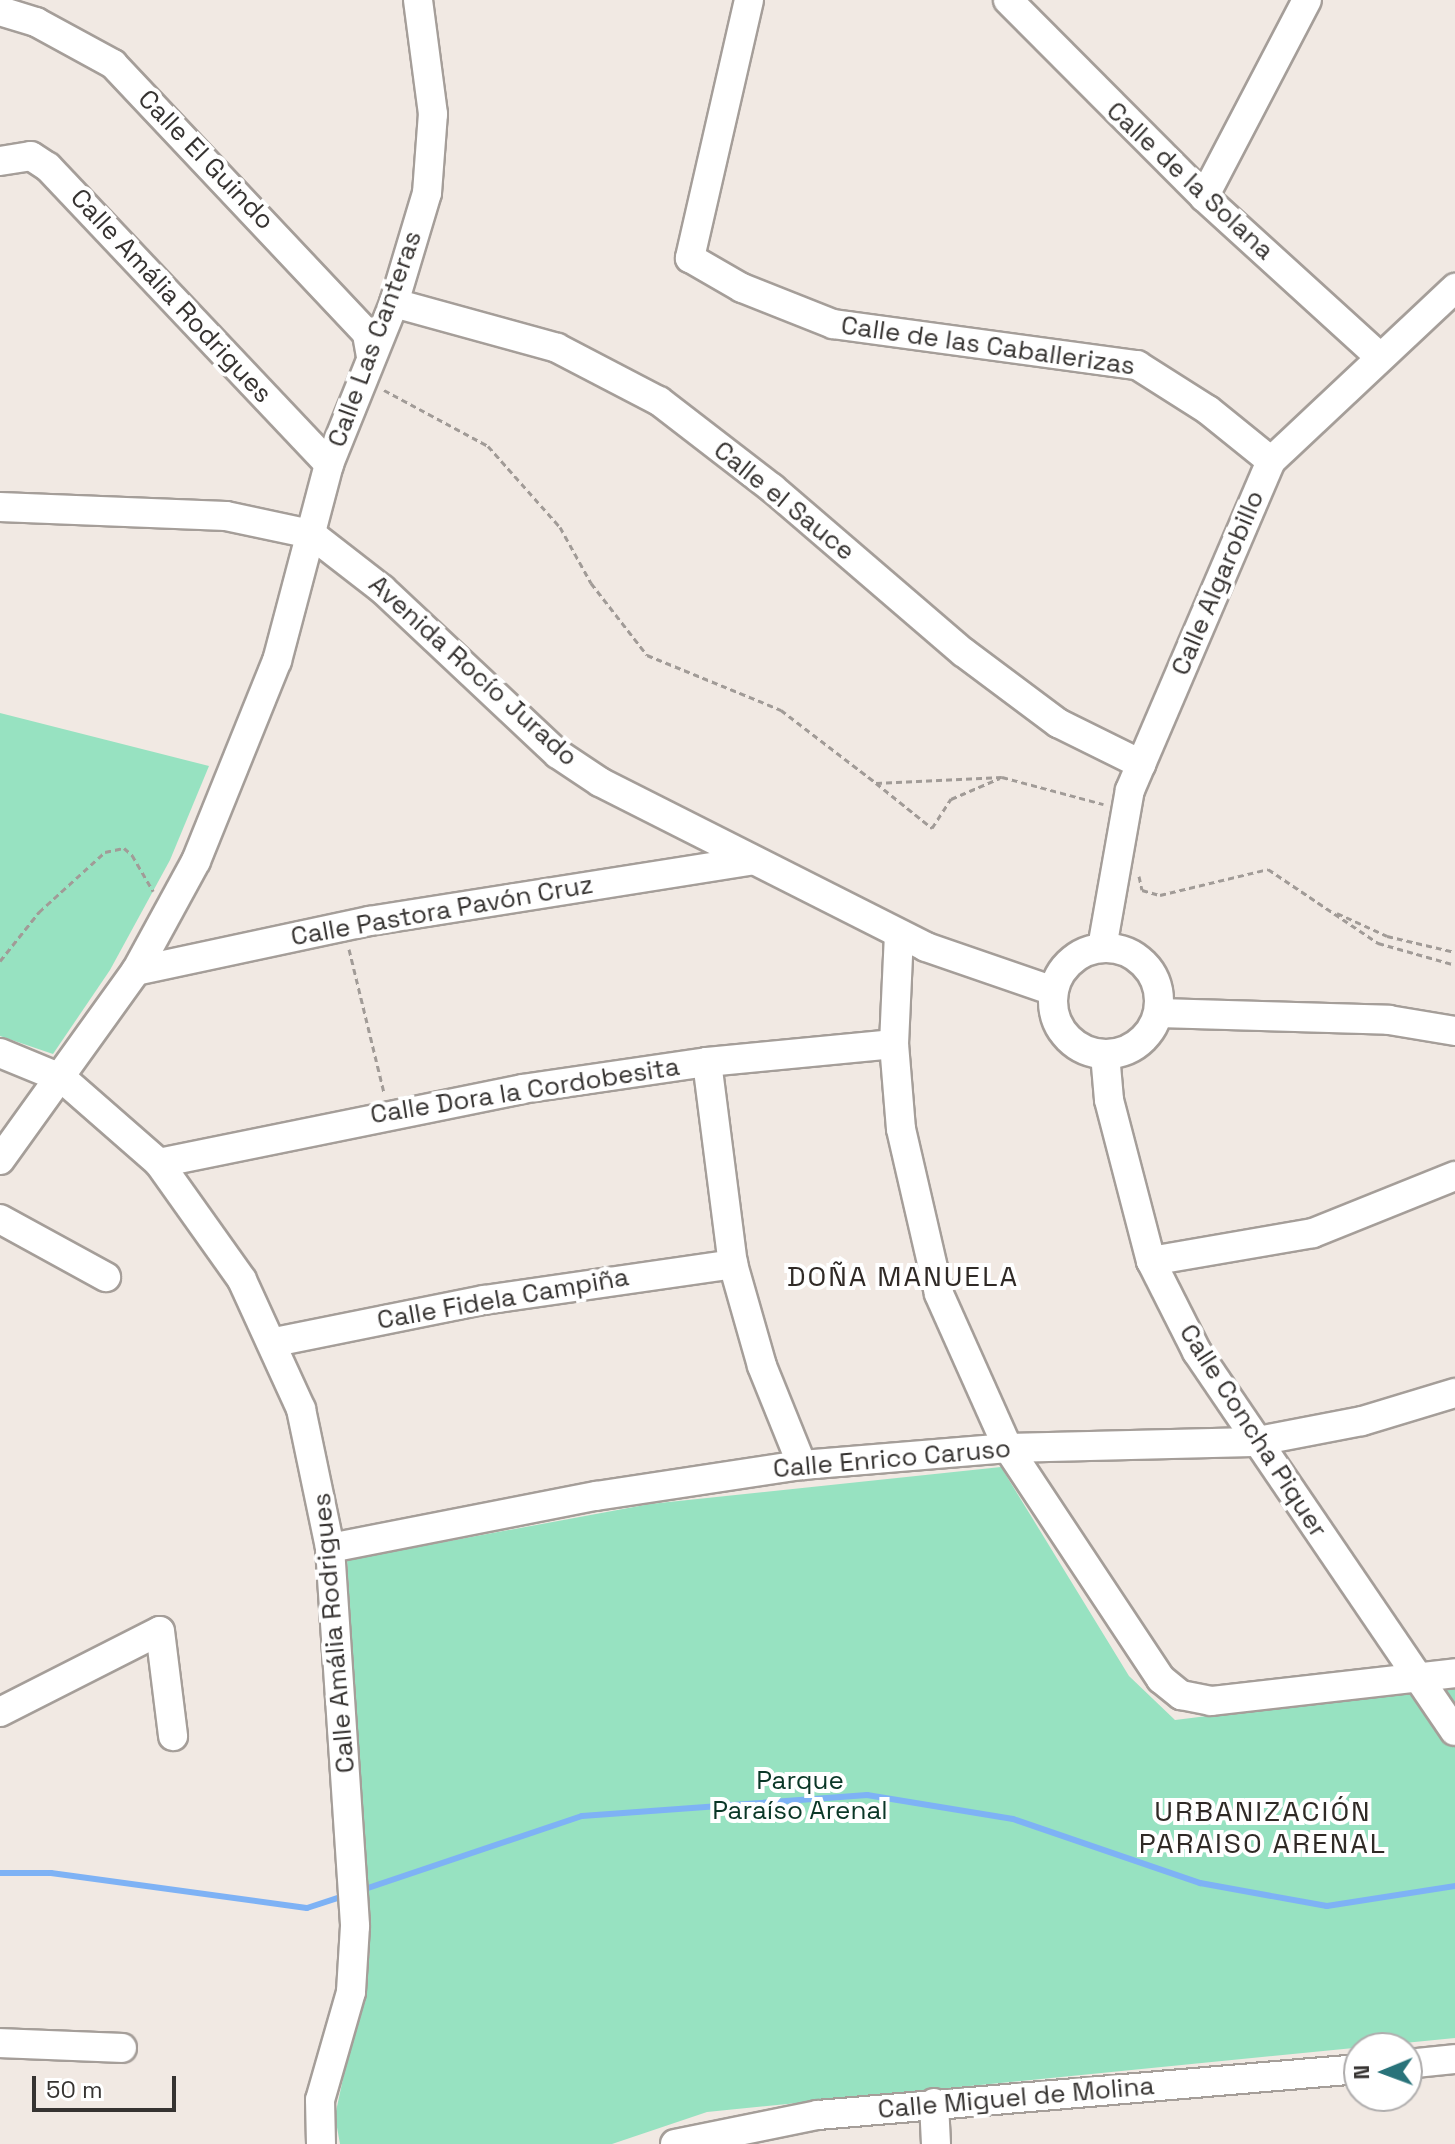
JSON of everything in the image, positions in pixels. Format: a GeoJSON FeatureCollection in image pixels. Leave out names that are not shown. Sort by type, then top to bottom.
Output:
{"type":"FeatureCollection","features":[{"type":"Feature","properties":{"kind":"street","name":"Calle Las Canteras"},"geometry":{"type":"LineString","coordinates":[[0,1160],[63,1079],[136,971],[238,769],[277,661],[329,464],[394,303],[427,193],[433,114],[418,0]]}},
{"type":"Feature","properties":{"kind":"street","name":"Calle de las Caballerizas"},"geometry":{"type":"LineString","coordinates":[[749,0],[690,258],[742,288],[833,324],[1137,365],[1271,461]]}},
{"type":"Feature","properties":{"kind":"street","name":"Calle de la Solana"},"geometry":{"type":"LineString","coordinates":[[1008,0],[1204,197],[1379,356]]}},
{"type":"Feature","properties":{"kind":"street"},"geometry":{"type":"LineString","coordinates":[[1204,197],[1307,0]]}},
{"type":"Feature","properties":{"kind":"street","name":"Calle El Guindo"},"geometry":{"type":"LineString","coordinates":[[0,11],[39,11],[113,64],[197,147],[367,334],[371,356]]}},
{"type":"Feature","properties":{"kind":"street","name":"Calle Amália Rodrigues"},"geometry":{"type":"LineString","coordinates":[[0,161],[31,156],[48,167],[329,464]]}},
{"type":"Feature","properties":{"kind":"street","name":"Calle Algarobillo"},"geometry":{"type":"LineString","coordinates":[[1102,948],[1122,835],[1141,764],[1271,461],[1379,356],[1455,288]]}},
{"type":"Feature","properties":{"kind":"street","name":"Calle el Sauce"},"geometry":{"type":"LineString","coordinates":[[394,303],[557,348],[659,401],[772,488],[963,652],[1058,723],[1141,764]]}},
{"type":"Feature","properties":{"kind":"street","name":"Avenida Rocío Jurado"},"geometry":{"type":"LineString","coordinates":[[0,507],[226,516],[311,534],[382,589],[558,754],[645,809],[899,934],[1054,991]]}},
{"type":"Feature","properties":{"kind":"street","name":"Calle Pastora Pavón Cruz"},"geometry":{"type":"LineString","coordinates":[[136,971],[344,927],[749,861]]}},
{"type":"Feature","properties":{"kind":"street"},"geometry":{"type":"LineString","coordinates":[[899,934],[894,1044],[901,1129],[923,1239],[970,1373],[1008,1448],[1161,1679],[1181,1695],[1246,1699],[1455,1673]]}},
{"type":"Feature","properties":{"kind":"street"},"geometry":{"type":"LineString","coordinates":[[1102,948],[1121,950],[1151,971],[1159,1013],[1141,1042],[1105,1054],[1087,1051],[1065,1034],[1054,1009],[1054,991],[1063,970],[1080,955],[1102,948]]}},
{"type":"Feature","properties":{"kind":"street"},"geometry":{"type":"LineString","coordinates":[[1159,1013],[1389,1020],[1455,1031]]}},
{"type":"Feature","properties":{"kind":"street","name":"Calle Dora la Cordobesita"},"geometry":{"type":"LineString","coordinates":[[159,1163],[389,1112],[707,1062],[894,1044]]}},
{"type":"Feature","properties":{"kind":"street","name":"Calle Amália Rodrigues"},"geometry":{"type":"LineString","coordinates":[[0,1053],[63,1079],[159,1163],[242,1280],[275,1342],[320,1478],[330,1548],[355,1926],[351,1992],[320,2100],[321,2144]]}},
{"type":"Feature","properties":{"kind":"street","name":"Calle Concha Piquer"},"geometry":{"type":"LineString","coordinates":[[1105,1054],[1109,1100],[1151,1261],[1197,1352],[1253,1442],[1455,1731]]}},
{"type":"Feature","properties":{"kind":"street"},"geometry":{"type":"LineString","coordinates":[[707,1062],[733,1264],[762,1366],[802,1465]]}},
{"type":"Feature","properties":{"kind":"street"},"geometry":{"type":"LineString","coordinates":[[1151,1261],[1313,1233],[1455,1176]]}},
{"type":"Feature","properties":{"kind":"street"},"geometry":{"type":"LineString","coordinates":[[0,1219],[106,1277]]}},
{"type":"Feature","properties":{"kind":"street","name":"Calle Fidela Campiña"},"geometry":{"type":"LineString","coordinates":[[275,1342],[484,1300],[733,1264]]}},
{"type":"Feature","properties":{"kind":"street","name":"Calle Enrico Caruso"},"geometry":{"type":"LineString","coordinates":[[330,1548],[802,1465],[1008,1448],[1253,1442],[1362,1421],[1455,1393]]}},
{"type":"Feature","properties":{"kind":"street"},"geometry":{"type":"LineString","coordinates":[[0,1712],[160,1631],[173,1736]]}},
{"type":"Feature","properties":{"kind":"street"},"geometry":{"type":"LineString","coordinates":[[0,2043],[122,2048]]}},
{"type":"Feature","properties":{"kind":"street"},"geometry":{"type":"LineString","coordinates":[[1423,2062],[1455,2059]]}},
{"type":"Feature","properties":{"kind":"street","name":"Calle Miguel de Molina"},"geometry":{"type":"LineString","coordinates":[[675,2144],[818,2115],[1343,2070]]}},
{"type":"Feature","properties":{"kind":"street"},"geometry":{"type":"LineString","coordinates":[[934,2103],[936,2144]]}},
{"type":"Feature","properties":{"kind":"path"},"geometry":{"type":"LineString","coordinates":[[371,356],[377,386],[488,446],[560,527],[591,583],[647,655],[781,710],[876,783],[904,811],[932,828],[951,799],[1002,777]]}},
{"type":"Feature","properties":{"kind":"path"},"geometry":{"type":"LineString","coordinates":[[876,783],[1002,777],[1102,802],[1122,835],[1133,846],[1142,890],[1160,895],[1268,869],[1378,943],[1455,965]]}},
{"type":"Feature","properties":{"kind":"path"},"geometry":{"type":"LineString","coordinates":[[0,961],[39,912],[113,848],[132,855],[166,916]]}},
{"type":"Feature","properties":{"kind":"path"},"geometry":{"type":"LineString","coordinates":[[1326,908],[1387,936],[1455,952]]}},
{"type":"Feature","properties":{"kind":"path"},"geometry":{"type":"LineString","coordinates":[[344,927],[389,1112]]}},
{"type":"Feature","properties":{"kind":"green space"},"geometry":{"type":"Polygon","coordinates":[[[0,713],[209,766],[170,860],[110,970],[53,1054],[0,1036],[0,713]]]}},
{"type":"Feature","properties":{"kind":"green space","name":"Parque Paraíso Arenal"},"geometry":{"type":"Polygon","coordinates":[[[1001,1467],[1129,1676],[1175,1720],[1455,1685],[1455,2038],[1423,2041],[1423,2032],[1343,2032],[1343,2049],[707,2112],[612,2144],[340,2144],[335,2116],[370,1953],[347,1560],[650,1504],[1001,1467]]]}},
{"type":"Feature","properties":{"kind":"waterway"},"geometry":{"type":"LineString","coordinates":[[362,1890],[582,1816],[867,1795],[1013,1819],[1200,1883],[1327,1906],[1455,1886]]}},
{"type":"Feature","properties":{"kind":"waterway"},"geometry":{"type":"LineString","coordinates":[[0,1873],[51,1873],[307,1908],[344,1896]]}},
{"type":"Feature","properties":{"kind":"district","name":"DOÑA MANUELA"},"geometry":{"type":"Point","coordinates":[903,1276]}},
{"type":"Feature","properties":{"kind":"district","name":"URBANIZACIÓN PARAISO ARENAL"},"geometry":{"type":"Point","coordinates":[1263,1827]}}]}
